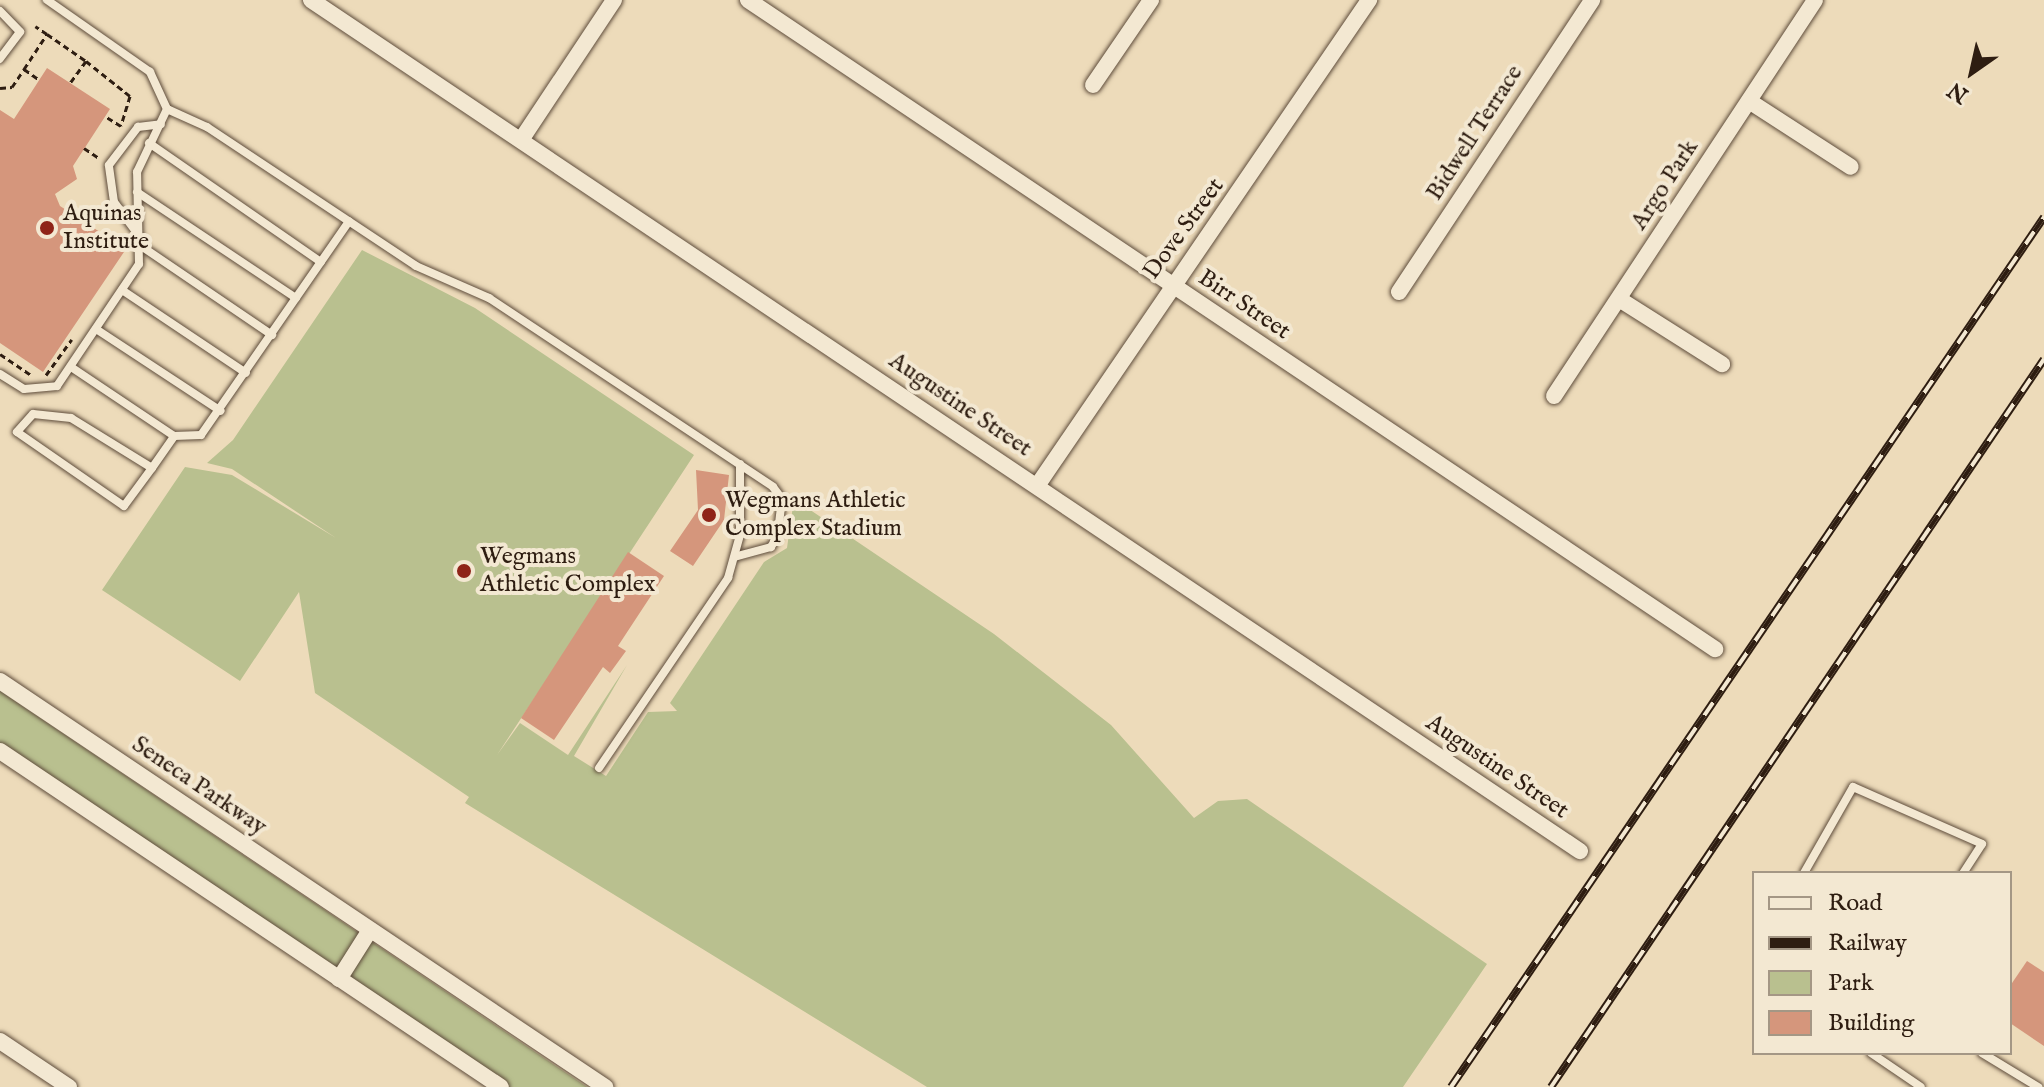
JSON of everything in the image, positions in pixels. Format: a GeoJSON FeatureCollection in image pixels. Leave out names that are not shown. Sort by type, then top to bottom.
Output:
{"type":"FeatureCollection","features":[{"type":"Feature","properties":{"kind":"street","name":"Augustine Street"},"geometry":{"type":"LineString","coordinates":[[311,0],[1580,851]]}},
{"type":"Feature","properties":{"kind":"street"},"geometry":{"type":"LineString","coordinates":[[521,140],[614,0]]}},
{"type":"Feature","properties":{"kind":"street","name":"Birr Street"},"geometry":{"type":"LineString","coordinates":[[748,0],[1715,649]]}},
{"type":"Feature","properties":{"kind":"street"},"geometry":{"type":"LineString","coordinates":[[1093,85],[1151,0]]}},
{"type":"Feature","properties":{"kind":"street","name":"Dove Street"},"geometry":{"type":"LineString","coordinates":[[1037,486],[1369,0]]}},
{"type":"Feature","properties":{"kind":"street","name":"Bidwell Terrace"},"geometry":{"type":"LineString","coordinates":[[1399,292],[1592,0]]}},
{"type":"Feature","properties":{"kind":"street","name":"Argo Park"},"geometry":{"type":"LineString","coordinates":[[1554,396],[1815,0]]}},
{"type":"Feature","properties":{"kind":"street"},"geometry":{"type":"LineString","coordinates":[[1749,101],[1851,167]]}},
{"type":"Feature","properties":{"kind":"street"},"geometry":{"type":"LineString","coordinates":[[1619,299],[1722,364]]}},
{"type":"Feature","properties":{"kind":"street","name":"Seneca Parkway"},"geometry":{"type":"LineString","coordinates":[[0,681],[605,1087]]}},
{"type":"Feature","properties":{"kind":"street"},"geometry":{"type":"LineString","coordinates":[[0,751],[501,1087]]}},
{"type":"Feature","properties":{"kind":"street"},"geometry":{"type":"LineString","coordinates":[[339,979],[370,930]]}},
{"type":"Feature","properties":{"kind":"street"},"geometry":{"type":"LineString","coordinates":[[0,1041],[69,1087]]}},
{"type":"Feature","properties":{"kind":"lane"},"geometry":{"type":"LineString","coordinates":[[47,0],[150,72],[167,109],[207,127],[416,266],[489,298],[740,464],[782,499],[771,547],[737,556]]}},
{"type":"Feature","properties":{"kind":"lane"},"geometry":{"type":"LineString","coordinates":[[0,11],[20,32],[0,59]]}},
{"type":"Feature","properties":{"kind":"lane"},"geometry":{"type":"LineString","coordinates":[[0,374],[24,389],[45,391],[71,367],[122,290],[144,246],[137,192],[149,143],[167,109]]}},
{"type":"Feature","properties":{"kind":"lane"},"geometry":{"type":"LineString","coordinates":[[161,124],[138,127],[109,165],[114,202],[144,246],[272,335]]}},
{"type":"Feature","properties":{"kind":"lane"},"geometry":{"type":"LineString","coordinates":[[149,143],[321,262]]}},
{"type":"Feature","properties":{"kind":"lane"},"geometry":{"type":"LineString","coordinates":[[137,192],[296,298]]}},
{"type":"Feature","properties":{"kind":"lane"},"geometry":{"type":"LineString","coordinates":[[71,367],[174,436],[201,435],[221,411],[349,221]]}},
{"type":"Feature","properties":{"kind":"lane"},"geometry":{"type":"LineString","coordinates":[[122,290],[246,373]]}},
{"type":"Feature","properties":{"kind":"lane"},"geometry":{"type":"LineString","coordinates":[[96,329],[221,411]]}},
{"type":"Feature","properties":{"kind":"lane"},"geometry":{"type":"LineString","coordinates":[[152,468],[71,418],[33,414],[17,432],[124,506],[152,468],[174,436]]}},
{"type":"Feature","properties":{"kind":"lane"},"geometry":{"type":"LineString","coordinates":[[599,768],[737,556],[740,464]]}},
{"type":"Feature","properties":{"kind":"lane"},"geometry":{"type":"LineString","coordinates":[[1805,871],[1853,787],[1982,844],[1964,871]]}},
{"type":"Feature","properties":{"kind":"lane"},"geometry":{"type":"LineString","coordinates":[[1874,1055],[1921,1087]]}},
{"type":"Feature","properties":{"kind":"lane"},"geometry":{"type":"LineString","coordinates":[[1985,1055],[2038,1087]]}},
{"type":"Feature","properties":{"kind":"path"},"geometry":{"type":"LineString","coordinates":[[35,26],[127,91],[130,108],[114,137]]}},
{"type":"Feature","properties":{"kind":"path"},"geometry":{"type":"LineString","coordinates":[[0,88],[12,87],[47,34]]}},
{"type":"Feature","properties":{"kind":"path"},"geometry":{"type":"LineString","coordinates":[[70,83],[86,61]]}},
{"type":"Feature","properties":{"kind":"path"},"geometry":{"type":"LineString","coordinates":[[24,69],[40,80]]}},
{"type":"Feature","properties":{"kind":"path"},"geometry":{"type":"LineString","coordinates":[[105,116],[121,126]]}},
{"type":"Feature","properties":{"kind":"path"},"geometry":{"type":"LineString","coordinates":[[84,148],[100,159],[107,148]]}},
{"type":"Feature","properties":{"kind":"path"},"geometry":{"type":"LineString","coordinates":[[0,354],[43,377],[77,332]]}},
{"type":"Feature","properties":{"kind":"green space","name":"Aquinas Institute"},"geometry":{"type":"Polygon","coordinates":[[[362,250],[475,308],[694,455],[497,755],[520,723],[568,755],[627,665],[574,756],[606,776],[648,712],[677,711],[670,703],[764,562],[787,548],[794,499],[994,634],[1111,725],[1194,818],[1218,801],[1247,799],[1487,964],[1403,1087],[927,1087],[465,803],[469,797],[315,693],[299,592],[240,681],[102,590],[185,467],[232,475],[336,538],[232,469],[207,463],[233,440],[362,250]]]}},
{"type":"Feature","properties":{"kind":"green space"},"geometry":{"type":"Polygon","coordinates":[[[0,691],[587,1087],[496,1087],[0,753],[0,691]]]}},
{"type":"Feature","properties":{"kind":"building","name":"Aquinas Institute"},"geometry":{"type":"Polygon","coordinates":[[[47,68],[110,109],[73,166],[77,179],[55,194],[60,206],[126,249],[43,372],[0,343],[0,110],[14,119],[47,68]]]}},
{"type":"Feature","properties":{"kind":"building","name":"Wegmans Athletic Complex Stadium"},"geometry":{"type":"Polygon","coordinates":[[[696,470],[729,475],[724,520],[693,566],[670,551],[698,510],[696,470]]]}},
{"type":"Feature","properties":{"kind":"building"},"geometry":{"type":"Polygon","coordinates":[[[628,552],[664,576],[618,646],[626,651],[610,673],[603,667],[554,740],[521,718],[628,552]]]}},
{"type":"Feature","properties":{"kind":"building"},"geometry":{"type":"Polygon","coordinates":[[[2027,961],[2044,972],[2044,1046],[2012,1024],[2012,983],[2027,961]]]}},
{"type":"Feature","properties":{"kind":"railway"},"geometry":{"type":"LineString","coordinates":[[1451,1087],[2044,217]]}},
{"type":"Feature","properties":{"kind":"railway"},"geometry":{"type":"LineString","coordinates":[[1551,1087],[2044,359]]}},
{"type":"Feature","properties":{"kind":"place","name":"Aquinas Institute"},"geometry":{"type":"Point","coordinates":[47,228]}},
{"type":"Feature","properties":{"kind":"place","name":"Wegmans Athletic Complex Stadium"},"geometry":{"type":"Point","coordinates":[709,515]}},
{"type":"Feature","properties":{"kind":"place","name":"Wegmans Athletic Complex"},"geometry":{"type":"Point","coordinates":[464,571]}}]}
